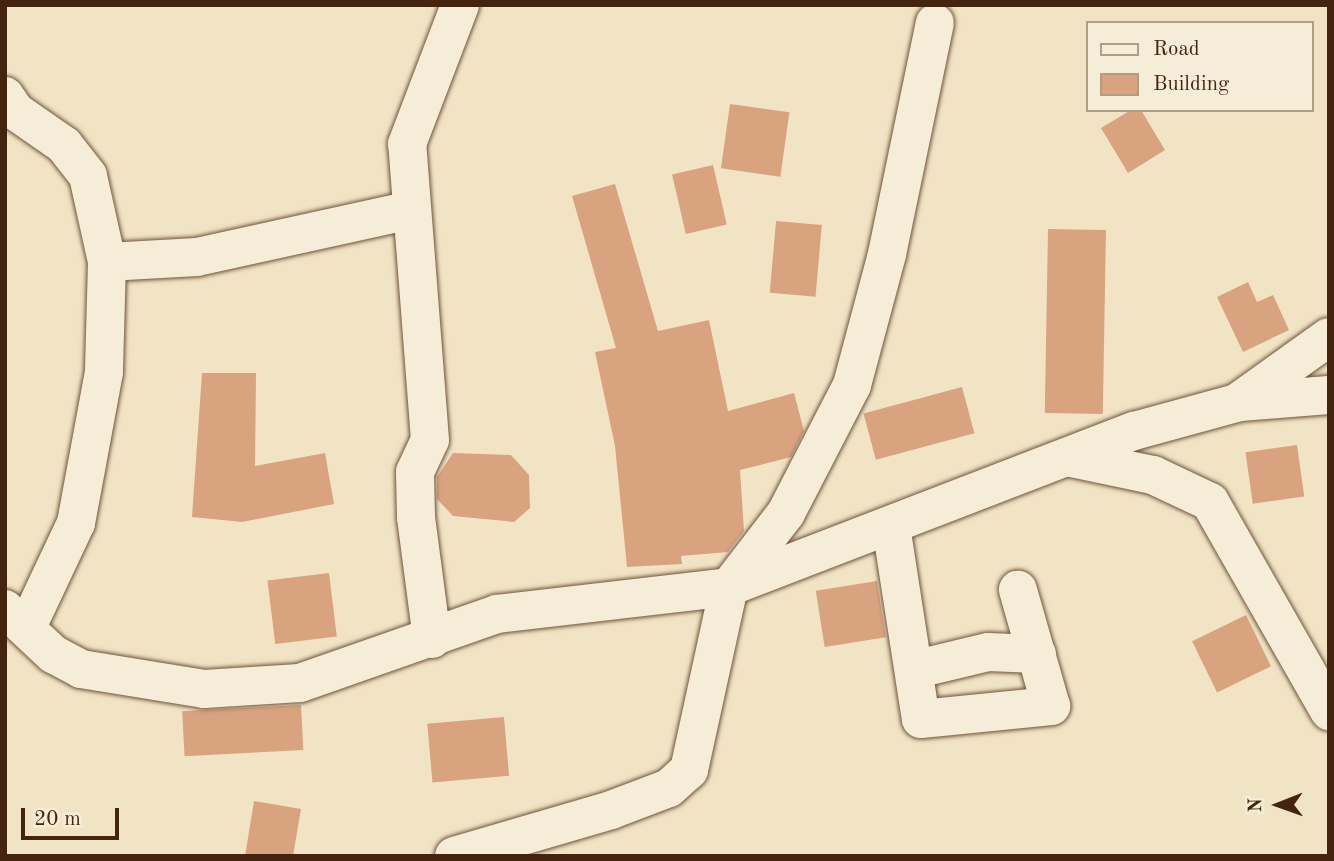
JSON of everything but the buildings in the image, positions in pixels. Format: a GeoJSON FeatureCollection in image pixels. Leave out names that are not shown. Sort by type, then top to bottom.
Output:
{"type":"FeatureCollection","features":[{"type":"Feature","properties":{"kind":"street"},"geometry":{"type":"LineString","coordinates":[[432,639],[416,517],[415,472],[429,440],[410,211],[408,144],[460,5]]}},
{"type":"Feature","properties":{"kind":"street"},"geometry":{"type":"LineString","coordinates":[[454,856],[611,810],[669,788],[689,770],[729,587],[786,513],[852,385],[887,254],[935,23]]}},
{"type":"Feature","properties":{"kind":"street"},"geometry":{"type":"LineString","coordinates":[[5,96],[15,111],[64,145],[88,176],[107,262],[104,372],[76,523],[16,617],[53,654],[80,669],[233,691],[300,682],[432,639],[497,614],[545,604],[729,587],[1072,458],[1133,431],[1240,402],[1329,395]]}},
{"type":"Feature","properties":{"kind":"street"},"geometry":{"type":"LineString","coordinates":[[107,262],[197,257],[410,211]]}},
{"type":"Feature","properties":{"kind":"street"},"geometry":{"type":"LineString","coordinates":[[1240,402],[1329,337]]}},
{"type":"Feature","properties":{"kind":"street"},"geometry":{"type":"LineString","coordinates":[[1072,458],[1153,475],[1210,502],[1329,711]]}},
{"type":"Feature","properties":{"kind":"street"},"geometry":{"type":"LineString","coordinates":[[891,526],[918,669],[915,710],[921,719],[1045,710],[1051,706],[1018,590]]}},
{"type":"Feature","properties":{"kind":"street"},"geometry":{"type":"LineString","coordinates":[[918,669],[988,652],[1037,654]]}}]}
